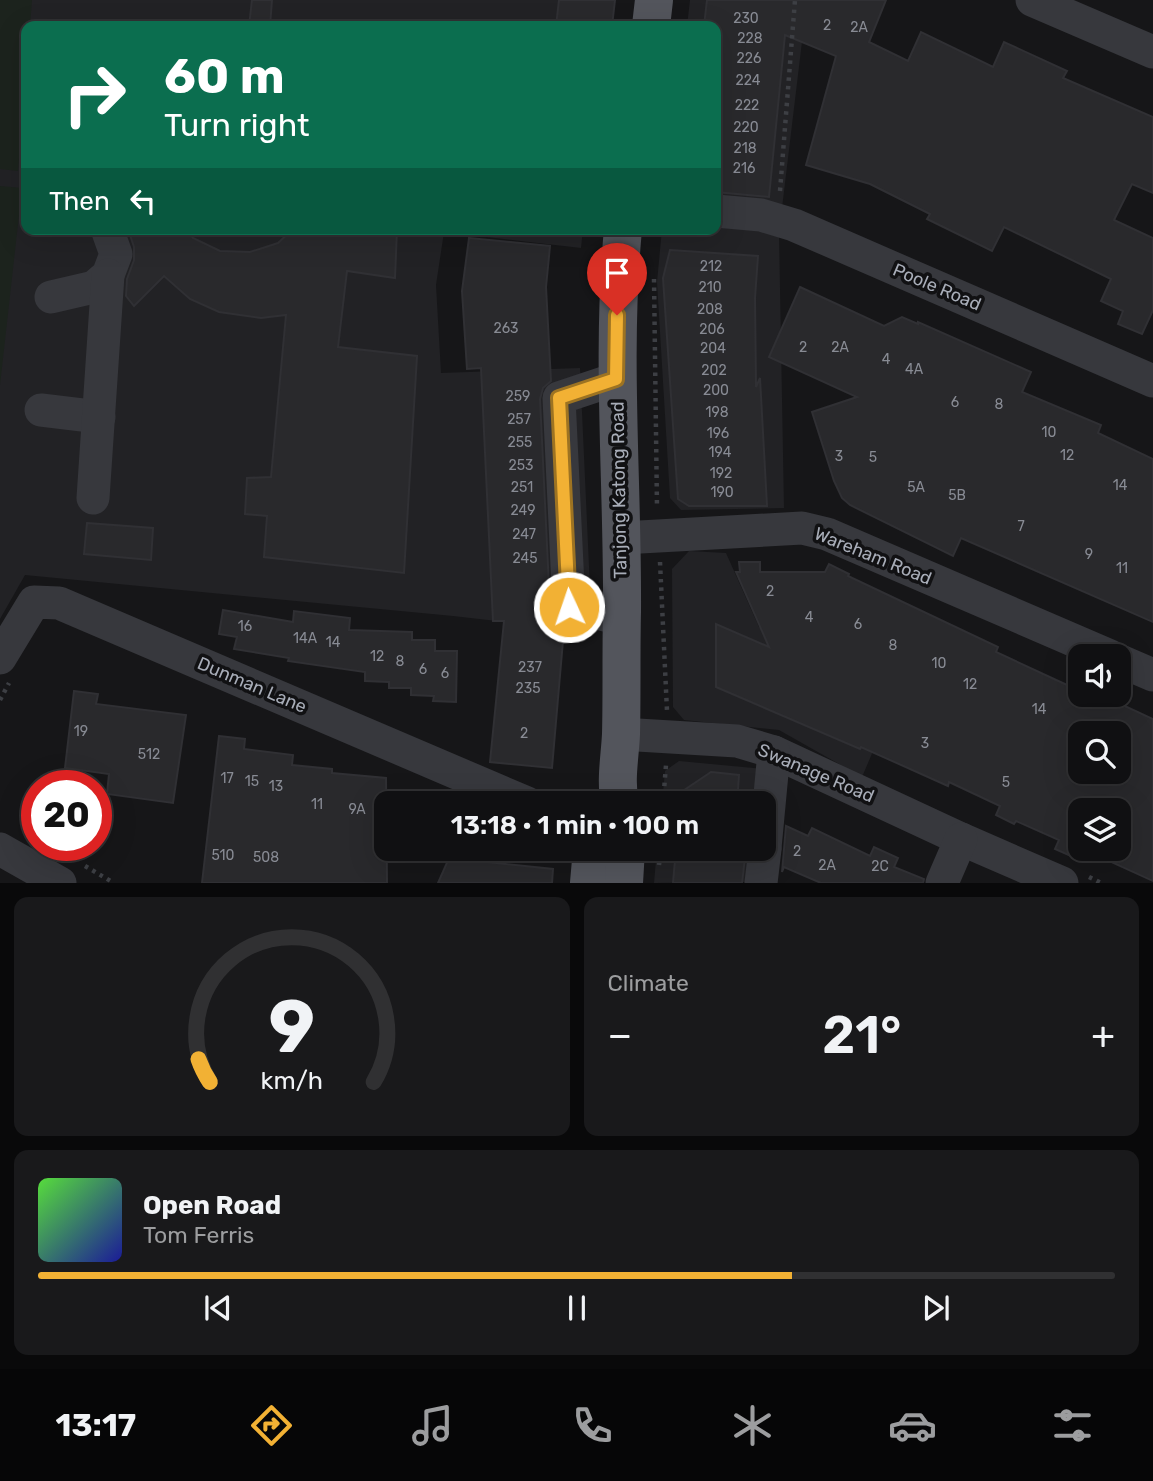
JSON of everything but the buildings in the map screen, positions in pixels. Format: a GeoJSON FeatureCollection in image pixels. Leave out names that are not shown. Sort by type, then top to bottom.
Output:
{"type":"FeatureCollection","features":[{"type":"Feature","properties":{"kind":"main road"},"geometry":{"type":"LineString","coordinates":[[652,21],[654,0]]}},
{"type":"Feature","properties":{"kind":"main road","name":"Tanjong Katong Road"},"geometry":{"type":"LineString","coordinates":[[617,791],[621,734],[621,619],[640,537],[616,379],[617,294],[622,235]]}},
{"type":"Feature","properties":{"kind":"main road"},"geometry":{"type":"LineString","coordinates":[[589,883],[591,861]]}},
{"type":"Feature","properties":{"kind":"main road"},"geometry":{"type":"LineString","coordinates":[[624,883],[625,861]]}},
{"type":"Feature","properties":{"kind":"street"},"geometry":{"type":"LineString","coordinates":[[1032,0],[1153,52]]}},
{"type":"Feature","properties":{"kind":"street","name":"Poole Road"},"geometry":{"type":"LineString","coordinates":[[721,211],[778,219],[1153,381]]}},
{"type":"Feature","properties":{"kind":"street"},"geometry":{"type":"LineString","coordinates":[[93,498],[108,275],[116,254],[109,235]]}},
{"type":"Feature","properties":{"kind":"street"},"geometry":{"type":"LineString","coordinates":[[51,297],[94,287],[108,275]]}},
{"type":"Feature","properties":{"kind":"street"},"geometry":{"type":"LineString","coordinates":[[616,379],[559,398],[569,607],[621,619]]}},
{"type":"Feature","properties":{"kind":"street"},"geometry":{"type":"LineString","coordinates":[[41,410],[99,417]]}},
{"type":"Feature","properties":{"kind":"street","name":"Wareham Road"},"geometry":{"type":"LineString","coordinates":[[640,537],[802,528],[827,534],[1082,644]]}},
{"type":"Feature","properties":{"kind":"street","name":"Dunman Lane"},"geometry":{"type":"LineString","coordinates":[[0,658],[34,602],[59,603],[499,791]]}},
{"type":"Feature","properties":{"kind":"street"},"geometry":{"type":"LineString","coordinates":[[1131,666],[1153,675]]}},
{"type":"Feature","properties":{"kind":"street","name":"Swanage Road"},"geometry":{"type":"LineString","coordinates":[[621,734],[737,741],[774,752],[1062,883]]}},
{"type":"Feature","properties":{"kind":"street"},"geometry":{"type":"LineString","coordinates":[[770,791],[774,752]]}},
{"type":"Feature","properties":{"kind":"street"},"geometry":{"type":"LineString","coordinates":[[942,883],[961,839]]}},
{"type":"Feature","properties":{"kind":"street"},"geometry":{"type":"LineString","coordinates":[[0,849],[60,883]]}},
{"type":"Feature","properties":{"kind":"street"},"geometry":{"type":"LineString","coordinates":[[761,883],[764,861]]}},
{"type":"Feature","properties":{"kind":"path"},"geometry":{"type":"LineString","coordinates":[[778,219],[794,0]]}},
{"type":"Feature","properties":{"kind":"path"},"geometry":{"type":"LineString","coordinates":[[653,268],[656,502],[640,537],[667,737],[664,791]]}},
{"type":"Feature","properties":{"kind":"shaded area"},"geometry":{"type":"Polygon","coordinates":[[[0,0],[611,0],[608,21],[21,21],[21,235],[444,235],[436,285],[441,373],[580,368],[592,632],[25,575],[0,619],[0,0]]]}},
{"type":"Feature","properties":{"kind":"shaded area"},"geometry":{"type":"Polygon","coordinates":[[[0,0],[32,0],[30,21],[21,21],[21,134],[18,171],[0,169],[0,0]]]}},
{"type":"Feature","properties":{"kind":"shaded area"},"geometry":{"type":"Polygon","coordinates":[[[690,0],[807,0],[779,233],[784,508],[681,510],[670,498],[657,282],[661,235],[721,235],[721,21],[688,21],[690,0]]]}},
{"type":"Feature","properties":{"kind":"shaded area"},"geometry":{"type":"Polygon","coordinates":[[[0,186],[21,188],[21,197],[0,385],[0,186]]]}},
{"type":"Feature","properties":{"kind":"shaded area"},"geometry":{"type":"Polygon","coordinates":[[[470,235],[582,235],[581,248],[470,235]]]}},
{"type":"Feature","properties":{"kind":"shaded area"},"geometry":{"type":"Polygon","coordinates":[[[689,551],[726,553],[759,627],[900,688],[862,777],[779,730],[684,720],[673,707],[672,569],[689,551]]]}},
{"type":"Feature","properties":{"kind":"shaded area"},"geometry":{"type":"Polygon","coordinates":[[[679,761],[765,769],[766,791],[663,791],[665,771],[679,761]]]}},
{"type":"Feature","properties":{"kind":"shaded area"},"geometry":{"type":"Polygon","coordinates":[[[656,861],[769,861],[770,882],[654,883],[656,861]]]}},
{"type":"Feature","properties":{"kind":"route"},"geometry":{"type":"LineString","coordinates":[[569,607],[559,398],[616,379],[617,315]]}}]}
